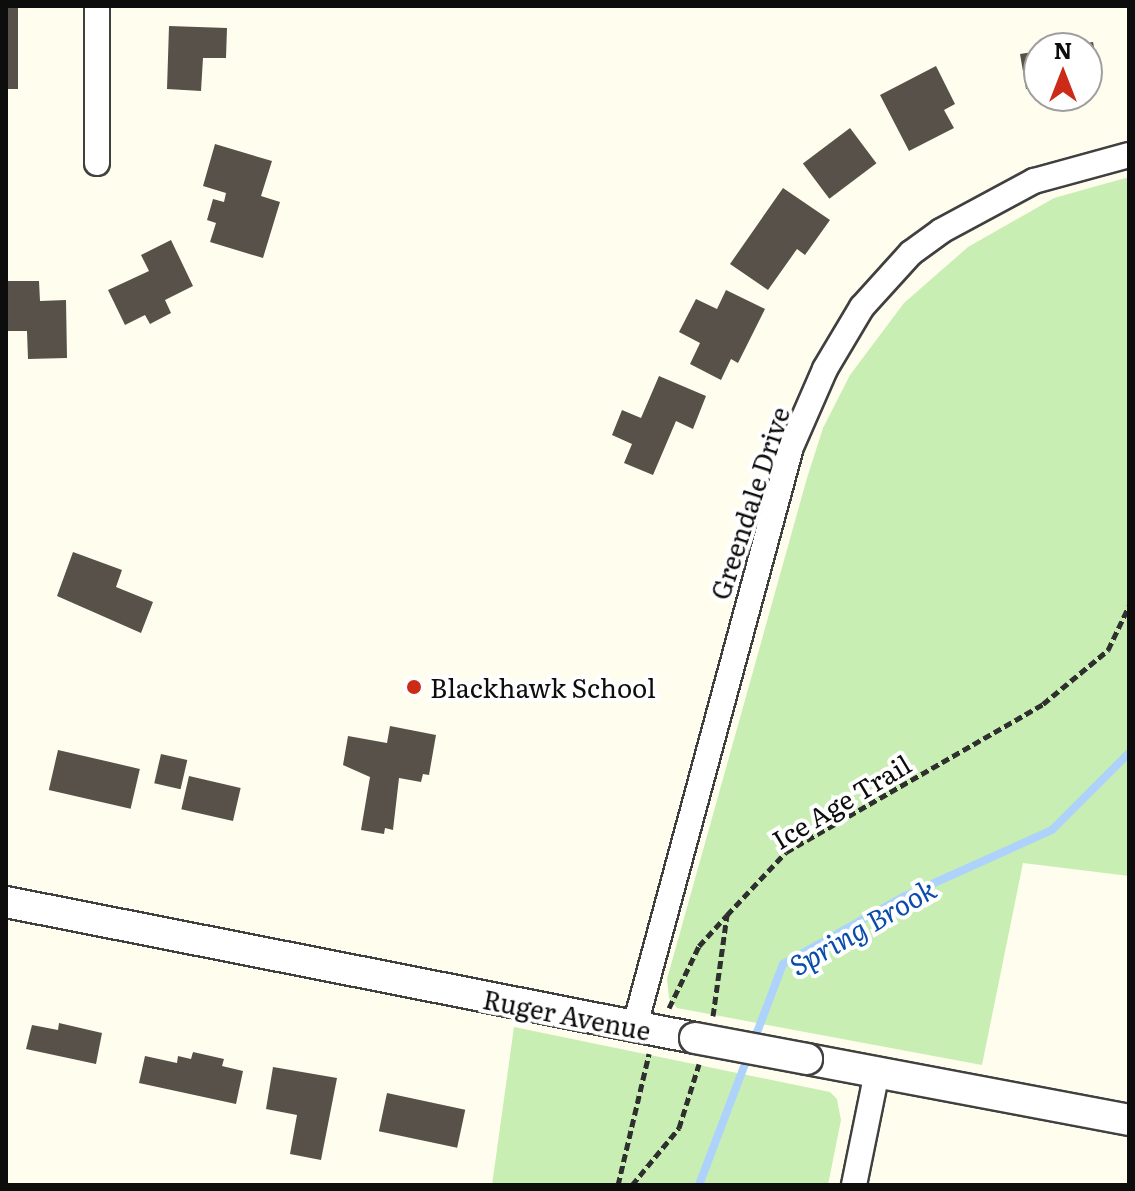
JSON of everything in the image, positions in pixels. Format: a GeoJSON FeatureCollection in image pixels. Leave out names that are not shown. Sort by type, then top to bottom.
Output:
{"type":"FeatureCollection","features":[{"type":"Feature","properties":{"kind":"street"},"geometry":{"type":"LineString","coordinates":[[97,6],[97,163]]}},
{"type":"Feature","properties":{"kind":"street","name":"Greendale Drive"},"geometry":{"type":"LineString","coordinates":[[634,1029],[786,462],[825,369],[862,307],[911,253],[941,231],[1034,181],[1129,155]]}},
{"type":"Feature","properties":{"kind":"street","name":"Ruger Avenue"},"geometry":{"type":"LineString","coordinates":[[6,902],[634,1029],[1129,1120]]}},
{"type":"Feature","properties":{"kind":"street"},"geometry":{"type":"LineString","coordinates":[[854,1185],[877,1072]]}},
{"type":"Feature","properties":{"kind":"path","name":"Ice Age Trail"},"geometry":{"type":"LineString","coordinates":[[632,1185],[679,1128],[722,975],[727,915],[786,852],[1043,704],[1108,650],[1129,606]]}},
{"type":"Feature","properties":{"kind":"green space"},"geometry":{"type":"Polygon","coordinates":[[[1129,177],[1129,876],[1023,863],[982,1065],[677,1008],[669,998],[667,979],[807,478],[823,428],[850,375],[904,303],[968,247],[1054,198],[1129,177]]]}},
{"type":"Feature","properties":{"kind":"green space"},"geometry":{"type":"Polygon","coordinates":[[[514,1027],[830,1092],[837,1099],[841,1120],[828,1185],[492,1185],[514,1027]]]}},
{"type":"Feature","properties":{"kind":"building"},"geometry":{"type":"Polygon","coordinates":[[[6,6],[18,6],[18,89],[6,89],[6,6]]]}},
{"type":"Feature","properties":{"kind":"building"},"geometry":{"type":"Polygon","coordinates":[[[169,26],[227,28],[226,58],[203,58],[201,91],[167,89],[169,26]]]}},
{"type":"Feature","properties":{"kind":"building"},"geometry":{"type":"Polygon","coordinates":[[[936,66],[955,104],[944,110],[954,128],[909,151],[880,95],[936,66]]]}},
{"type":"Feature","properties":{"kind":"building"},"geometry":{"type":"Polygon","coordinates":[[[850,128],[876,163],[829,199],[803,164],[850,128]]]}},
{"type":"Feature","properties":{"kind":"building"},"geometry":{"type":"Polygon","coordinates":[[[215,144],[272,161],[261,196],[280,202],[263,258],[210,242],[216,223],[207,220],[213,199],[224,202],[226,193],[203,186],[215,144]]]}},
{"type":"Feature","properties":{"kind":"building"},"geometry":{"type":"Polygon","coordinates":[[[783,188],[830,220],[805,255],[797,249],[768,290],[730,264],[783,188]]]}},
{"type":"Feature","properties":{"kind":"building"},"geometry":{"type":"Polygon","coordinates":[[[171,240],[193,286],[165,300],[171,313],[150,324],[145,315],[125,325],[108,290],[149,271],[141,255],[171,240]]]}},
{"type":"Feature","properties":{"kind":"building"},"geometry":{"type":"Polygon","coordinates":[[[6,281],[39,281],[40,301],[66,300],[67,358],[28,359],[27,331],[6,331],[6,281]]]}},
{"type":"Feature","properties":{"kind":"building"},"geometry":{"type":"Polygon","coordinates":[[[726,290],[765,309],[738,363],[731,359],[721,380],[690,364],[700,343],[679,332],[696,299],[717,309],[726,290]]]}},
{"type":"Feature","properties":{"kind":"building"},"geometry":{"type":"Polygon","coordinates":[[[659,376],[706,396],[693,429],[676,421],[653,475],[624,463],[632,444],[612,435],[622,410],[641,418],[659,376]]]}},
{"type":"Feature","properties":{"kind":"building"},"geometry":{"type":"Polygon","coordinates":[[[73,552],[122,570],[116,587],[153,602],[141,633],[57,596],[73,552]]]}},
{"type":"Feature","properties":{"kind":"building"},"geometry":{"type":"Polygon","coordinates":[[[390,726],[436,735],[429,775],[423,774],[421,782],[399,778],[393,830],[385,828],[384,834],[361,830],[370,777],[343,765],[348,736],[387,743],[390,726]]]}},
{"type":"Feature","properties":{"kind":"building"},"geometry":{"type":"Polygon","coordinates":[[[58,750],[140,769],[131,809],[49,790],[58,750]]]}},
{"type":"Feature","properties":{"kind":"building"},"geometry":{"type":"Polygon","coordinates":[[[161,754],[187,760],[181,789],[154,783],[161,754]]]}},
{"type":"Feature","properties":{"kind":"building"},"geometry":{"type":"Polygon","coordinates":[[[189,776],[241,788],[233,821],[181,809],[189,776]]]}},
{"type":"Feature","properties":{"kind":"building"},"geometry":{"type":"Polygon","coordinates":[[[59,1023],[102,1033],[96,1064],[26,1049],[32,1025],[58,1030],[59,1023]]]}},
{"type":"Feature","properties":{"kind":"building"},"geometry":{"type":"Polygon","coordinates":[[[193,1052],[224,1059],[222,1066],[243,1071],[236,1104],[139,1083],[145,1056],[177,1063],[178,1056],[191,1059],[193,1052]]]}},
{"type":"Feature","properties":{"kind":"building"},"geometry":{"type":"Polygon","coordinates":[[[273,1067],[337,1078],[321,1160],[290,1154],[297,1115],[266,1109],[273,1067]]]}},
{"type":"Feature","properties":{"kind":"building"},"geometry":{"type":"Polygon","coordinates":[[[387,1093],[465,1110],[457,1148],[379,1131],[387,1093]]]}},
{"type":"Feature","properties":{"kind":"waterway","name":"Spring Brook"},"geometry":{"type":"LineString","coordinates":[[699,1185],[783,964],[903,897],[1052,830],[1129,753]]}},
{"type":"Feature","properties":{"kind":"place","name":"Blackhawk School"},"geometry":{"type":"Point","coordinates":[414,687]}}]}
